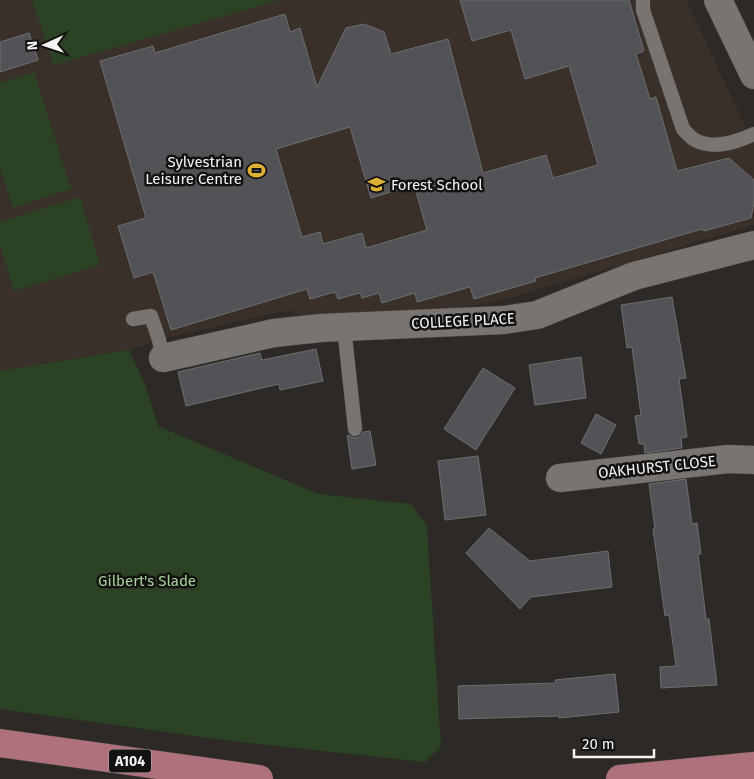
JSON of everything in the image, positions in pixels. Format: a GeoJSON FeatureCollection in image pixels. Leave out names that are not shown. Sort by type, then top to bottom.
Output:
{"type":"FeatureCollection","features":[{"type":"Feature","properties":{"kind":"main road","name":"A104"},"geometry":{"type":"LineString","coordinates":[[0,743],[259,779]]}},
{"type":"Feature","properties":{"kind":"main road"},"geometry":{"type":"LineString","coordinates":[[620,779],[754,766]]}},
{"type":"Feature","properties":{"kind":"street"},"geometry":{"type":"LineString","coordinates":[[718,0],[754,75]]}},
{"type":"Feature","properties":{"kind":"street","name":"COLLEGE PLACE"},"geometry":{"type":"LineString","coordinates":[[163,358],[274,333],[321,328],[504,320],[537,315],[634,276],[754,245]]}},
{"type":"Feature","properties":{"kind":"street","name":"OAKHURST CLOSE"},"geometry":{"type":"LineString","coordinates":[[560,478],[728,459],[754,460]]}},
{"type":"Feature","properties":{"kind":"lane"},"geometry":{"type":"LineString","coordinates":[[643,0],[643,10],[683,129],[694,140],[709,145],[730,143],[754,134]]}},
{"type":"Feature","properties":{"kind":"lane"},"geometry":{"type":"LineString","coordinates":[[133,319],[151,316],[163,358]]}},
{"type":"Feature","properties":{"kind":"lane"},"geometry":{"type":"LineString","coordinates":[[344,327],[355,429]]}},
{"type":"Feature","properties":{"kind":"shaded area","name":"Forest School"},"geometry":{"type":"Polygon","coordinates":[[[0,0],[686,0],[754,145],[754,225],[499,301],[405,318],[304,317],[290,310],[170,337],[129,350],[0,371],[0,0]]]}},
{"type":"Feature","properties":{"kind":"green space"},"geometry":{"type":"Polygon","coordinates":[[[32,0],[280,0],[54,65],[32,0]]]}},
{"type":"Feature","properties":{"kind":"green space"},"geometry":{"type":"Polygon","coordinates":[[[34,72],[71,189],[13,208],[0,168],[0,83],[34,72]]]}},
{"type":"Feature","properties":{"kind":"green space"},"geometry":{"type":"Polygon","coordinates":[[[80,197],[100,265],[14,291],[0,245],[0,222],[80,197]]]}},
{"type":"Feature","properties":{"kind":"green space","name":"Gilbert's Slade"},"geometry":{"type":"Polygon","coordinates":[[[129,350],[145,384],[158,426],[318,494],[411,504],[427,526],[441,747],[425,762],[231,741],[0,709],[0,371],[129,350]]]}},
{"type":"Feature","properties":{"kind":"building"},"geometry":{"type":"Polygon","coordinates":[[[460,0],[629,0],[644,51],[636,54],[650,99],[656,97],[677,171],[729,158],[754,180],[754,203],[751,218],[704,231],[702,229],[535,278],[536,281],[474,299],[470,287],[417,302],[415,293],[382,303],[379,293],[362,298],[360,293],[338,299],[335,292],[310,299],[307,289],[171,330],[153,272],[134,278],[118,226],[146,218],[100,61],[153,46],[155,53],[285,14],[290,32],[300,28],[317,87],[346,28],[364,24],[384,32],[391,54],[448,39],[483,173],[546,155],[553,178],[598,165],[569,66],[525,79],[511,30],[472,41],[460,0]],[[350,127],[276,149],[302,237],[320,232],[323,244],[362,233],[366,248],[427,230],[414,185],[371,198],[350,127]]]}},
{"type":"Feature","properties":{"kind":"building"},"geometry":{"type":"Polygon","coordinates":[[[29,33],[38,60],[0,72],[0,42],[29,33]]]}},
{"type":"Feature","properties":{"kind":"building"},"geometry":{"type":"Polygon","coordinates":[[[672,297],[686,378],[679,379],[687,437],[681,438],[682,448],[645,453],[644,444],[639,444],[635,416],[641,415],[632,347],[627,348],[621,305],[672,297]]]}},
{"type":"Feature","properties":{"kind":"building"},"geometry":{"type":"Polygon","coordinates":[[[316,349],[323,381],[280,390],[279,384],[186,406],[178,372],[260,353],[262,360],[316,349]]]}},
{"type":"Feature","properties":{"kind":"building"},"geometry":{"type":"Polygon","coordinates":[[[581,357],[586,398],[535,405],[529,365],[581,357]]]}},
{"type":"Feature","properties":{"kind":"building"},"geometry":{"type":"Polygon","coordinates":[[[483,368],[515,388],[476,450],[444,429],[483,368]]]}},
{"type":"Feature","properties":{"kind":"building"},"geometry":{"type":"Polygon","coordinates":[[[596,414],[616,425],[601,454],[581,443],[596,414]]]}},
{"type":"Feature","properties":{"kind":"building"},"geometry":{"type":"Polygon","coordinates":[[[370,431],[376,465],[352,469],[347,435],[356,438],[361,436],[363,432],[370,431]]]}},
{"type":"Feature","properties":{"kind":"building"},"geometry":{"type":"Polygon","coordinates":[[[478,456],[486,515],[445,520],[438,461],[478,456]]]}},
{"type":"Feature","properties":{"kind":"building"},"geometry":{"type":"Polygon","coordinates":[[[686,479],[692,524],[697,523],[701,554],[698,554],[706,619],[709,619],[717,685],[661,688],[660,667],[676,666],[669,615],[665,616],[649,484],[686,479]]]}},
{"type":"Feature","properties":{"kind":"building"},"geometry":{"type":"Polygon","coordinates":[[[489,528],[530,561],[608,551],[612,587],[531,597],[520,609],[466,553],[489,528]]]}},
{"type":"Feature","properties":{"kind":"building"},"geometry":{"type":"Polygon","coordinates":[[[615,674],[619,712],[559,718],[559,716],[459,719],[458,686],[556,683],[555,680],[615,674]]]}},
{"type":"Feature","properties":{"kind":"place","name":"Sylvestrian Leisure Centre"},"geometry":{"type":"Point","coordinates":[256,171]}},
{"type":"Feature","properties":{"kind":"place","name":"Forest School"},"geometry":{"type":"Point","coordinates":[377,185]}}]}
